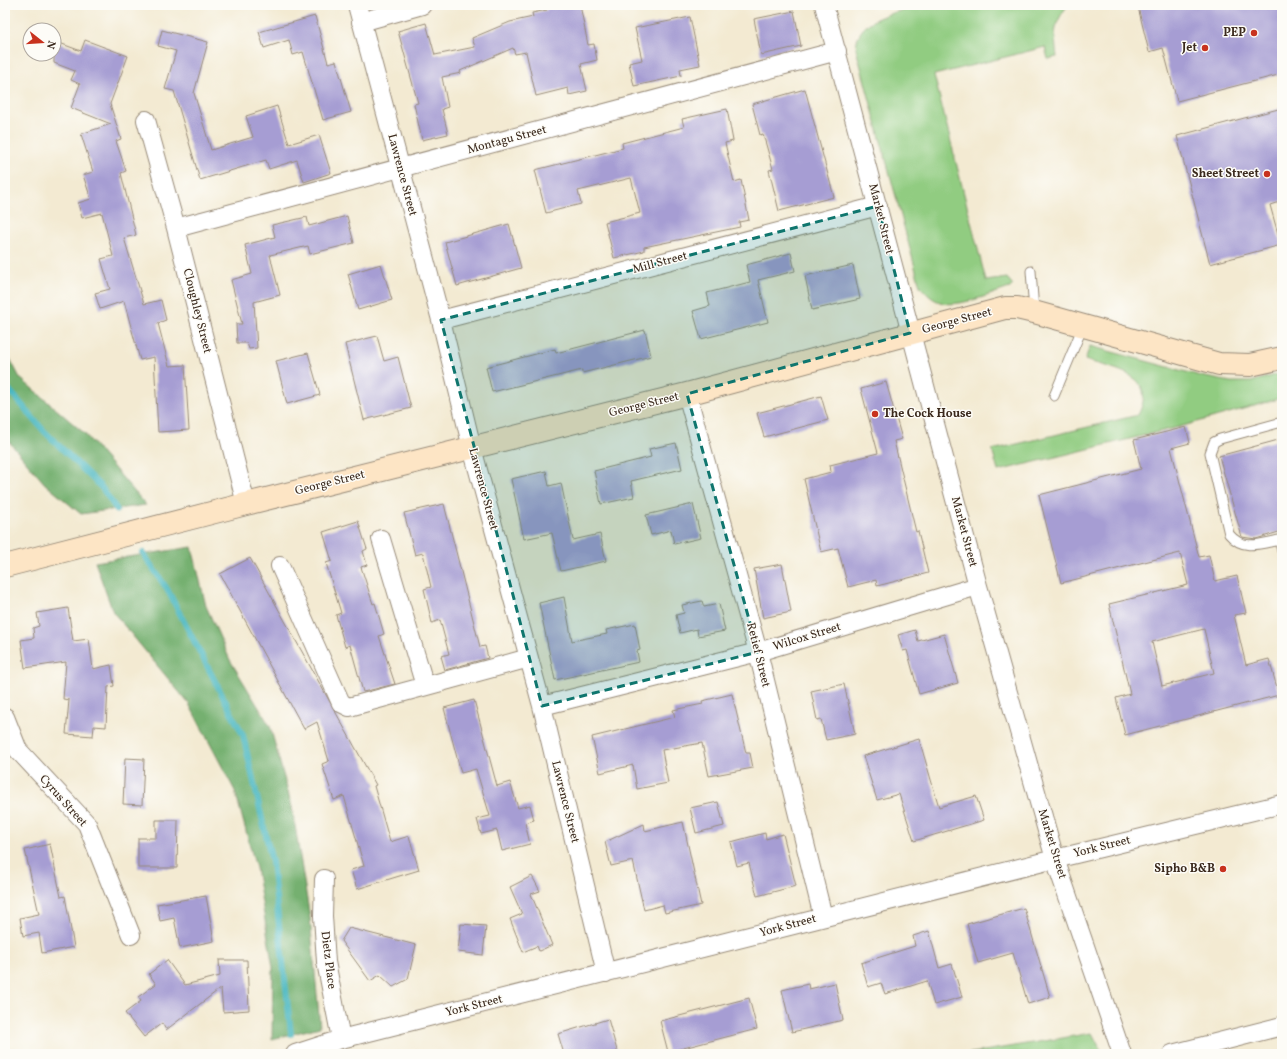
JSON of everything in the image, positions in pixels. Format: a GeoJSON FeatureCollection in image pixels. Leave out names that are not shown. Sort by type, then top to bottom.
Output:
{"type":"FeatureCollection","features":[{"type":"Feature","properties":{"kind":"main road","name":"George Street"},"geometry":{"type":"LineString","coordinates":[[5,566],[687,394],[1005,308],[1017,308],[1084,325],[1219,364],[1250,365],[1282,358]]}},
{"type":"Feature","properties":{"kind":"street"},"geometry":{"type":"LineString","coordinates":[[359,13],[422,5]]}},
{"type":"Feature","properties":{"kind":"street","name":"Market Street"},"geometry":{"type":"LineString","coordinates":[[830,6],[837,51],[910,333],[978,586],[1055,859],[1122,1054]]}},
{"type":"Feature","properties":{"kind":"street","name":"Lawrence Street"},"geometry":{"type":"LineString","coordinates":[[359,13],[441,320],[472,448],[542,706],[606,973]]}},
{"type":"Feature","properties":{"kind":"street","name":"Montagu Street"},"geometry":{"type":"LineString","coordinates":[[176,228],[837,51]]}},
{"type":"Feature","properties":{"kind":"street","name":"Cloughley Street"},"geometry":{"type":"LineString","coordinates":[[146,120],[176,228],[246,504]]}},
{"type":"Feature","properties":{"kind":"street","name":"Mill Street"},"geometry":{"type":"LineString","coordinates":[[441,320],[878,206]]}},
{"type":"Feature","properties":{"kind":"street","name":"Retief Street"},"geometry":{"type":"LineString","coordinates":[[687,394],[758,652],[823,917]]}},
{"type":"Feature","properties":{"kind":"street"},"geometry":{"type":"LineString","coordinates":[[381,539],[425,686]]}},
{"type":"Feature","properties":{"kind":"street"},"geometry":{"type":"LineString","coordinates":[[280,566],[341,703],[349,707],[529,658]]}},
{"type":"Feature","properties":{"kind":"street","name":"Wilcox Street"},"geometry":{"type":"LineString","coordinates":[[542,706],[758,652],[978,586]]}},
{"type":"Feature","properties":{"kind":"street","name":"Cyrus Street"},"geometry":{"type":"LineString","coordinates":[[5,717],[18,750],[87,824],[131,935]]}},
{"type":"Feature","properties":{"kind":"street","name":"York Street"},"geometry":{"type":"LineString","coordinates":[[295,1054],[341,1039],[1055,859],[1282,804]]}},
{"type":"Feature","properties":{"kind":"street","name":"Dietz Place"},"geometry":{"type":"LineString","coordinates":[[324,879],[323,916],[326,962],[341,1039]]}},
{"type":"Feature","properties":{"kind":"street"},"geometry":{"type":"LineString","coordinates":[[1172,1054],[1282,1026]]}},
{"type":"Feature","properties":{"kind":"lane"},"geometry":{"type":"LineString","coordinates":[[1031,271],[1034,312]]}},
{"type":"Feature","properties":{"kind":"lane"},"geometry":{"type":"LineString","coordinates":[[1054,396],[1084,325]]}},
{"type":"Feature","properties":{"kind":"lane"},"geometry":{"type":"LineString","coordinates":[[1282,422],[1220,439],[1214,442],[1210,454],[1229,534],[1235,541],[1243,545],[1255,546],[1280,539],[1282,551]]}},
{"type":"Feature","properties":{"kind":"highlighted area"},"geometry":{"type":"Polygon","coordinates":[[[878,206],[910,333],[687,394],[758,652],[542,706],[441,320],[878,206]]]}},
{"type":"Feature","properties":{"kind":"green space"},"geometry":{"type":"Polygon","coordinates":[[[925,5],[1068,5],[1057,24],[1055,42],[1057,57],[1048,59],[1045,47],[934,75],[986,281],[1007,278],[1013,285],[1010,288],[965,302],[947,304],[937,301],[929,296],[920,286],[856,49],[858,38],[863,29],[871,22],[892,13],[925,5]]]}},
{"type":"Feature","properties":{"kind":"green space"},"geometry":{"type":"Polygon","coordinates":[[[1090,346],[1205,377],[1231,382],[1251,382],[1282,373],[1282,398],[1183,426],[998,471],[992,450],[1138,415],[1143,401],[1143,391],[1138,382],[1131,376],[1120,371],[1085,360],[1090,346]]]}},
{"type":"Feature","properties":{"kind":"green space"},"geometry":{"type":"Polygon","coordinates":[[[5,349],[20,378],[84,433],[146,505],[81,514],[45,484],[5,437],[5,349]]]}},
{"type":"Feature","properties":{"kind":"green space"},"geometry":{"type":"Polygon","coordinates":[[[192,547],[206,606],[230,660],[270,726],[292,807],[310,918],[320,1027],[272,1039],[273,967],[256,868],[235,791],[189,704],[113,612],[95,562],[192,547]]]}},
{"type":"Feature","properties":{"kind":"green space"},"geometry":{"type":"Polygon","coordinates":[[[1092,1033],[1103,1054],[966,1054],[1092,1033]]]}},
{"type":"Feature","properties":{"kind":"building"},"geometry":{"type":"Polygon","coordinates":[[[546,5],[580,5],[588,45],[594,44],[597,60],[581,64],[587,91],[569,95],[568,88],[536,96],[526,52],[515,54],[513,48],[460,71],[461,73],[442,77],[448,107],[442,109],[448,134],[422,140],[414,104],[418,103],[398,31],[426,23],[435,55],[475,47],[472,38],[510,22],[533,17],[532,13],[547,10],[546,5]]]}},
{"type":"Feature","properties":{"kind":"building"},"geometry":{"type":"Polygon","coordinates":[[[1147,5],[1282,5],[1282,74],[1177,101],[1163,48],[1149,52],[1138,7],[1147,5]]]}},
{"type":"Feature","properties":{"kind":"building"},"geometry":{"type":"Polygon","coordinates":[[[794,11],[801,46],[761,55],[754,19],[794,11]]]}},
{"type":"Feature","properties":{"kind":"building"},"geometry":{"type":"Polygon","coordinates":[[[315,16],[328,63],[336,61],[351,112],[323,120],[303,52],[293,55],[289,40],[264,48],[259,32],[315,16]]]}},
{"type":"Feature","properties":{"kind":"building"},"geometry":{"type":"Polygon","coordinates":[[[690,17],[700,65],[680,69],[681,76],[634,86],[629,63],[642,60],[635,28],[690,17]]]}},
{"type":"Feature","properties":{"kind":"building"},"geometry":{"type":"Polygon","coordinates":[[[162,30],[208,42],[194,93],[211,150],[253,137],[246,116],[277,106],[289,144],[319,135],[331,173],[304,182],[297,160],[269,169],[266,160],[200,180],[174,91],[165,89],[176,51],[158,46],[162,30]]]}},
{"type":"Feature","properties":{"kind":"building"},"geometry":{"type":"Polygon","coordinates":[[[85,40],[128,56],[110,104],[121,139],[116,141],[126,171],[121,173],[136,235],[124,238],[144,304],[161,300],[166,320],[158,323],[169,366],[185,365],[189,430],[158,432],[154,357],[140,360],[124,301],[100,309],[95,293],[110,289],[101,259],[113,256],[102,213],[82,218],[78,203],[91,199],[83,175],[93,172],[81,134],[111,124],[71,108],[80,84],[71,80],[75,71],[54,63],[62,62],[62,44],[81,51],[85,40]]]}},
{"type":"Feature","properties":{"kind":"building"},"geometry":{"type":"Polygon","coordinates":[[[805,89],[834,197],[779,211],[769,170],[773,169],[763,134],[760,135],[752,104],[805,89]]]}},
{"type":"Feature","properties":{"kind":"building"},"geometry":{"type":"Polygon","coordinates":[[[1282,108],[1282,201],[1270,205],[1281,245],[1210,264],[1177,136],[1282,108]]]}},
{"type":"Feature","properties":{"kind":"building"},"geometry":{"type":"Polygon","coordinates":[[[727,109],[733,141],[725,143],[734,182],[741,180],[749,220],[739,222],[740,227],[644,247],[644,251],[614,258],[605,222],[640,213],[631,178],[578,191],[581,204],[546,213],[535,170],[623,148],[622,143],[684,127],[682,119],[727,109]]]}},
{"type":"Feature","properties":{"kind":"building"},"geometry":{"type":"Polygon","coordinates":[[[347,216],[354,243],[310,254],[308,246],[270,255],[280,295],[254,302],[257,348],[249,349],[247,343],[237,343],[236,324],[242,324],[231,280],[252,274],[245,245],[275,237],[272,225],[307,217],[309,226],[347,216]]]}},
{"type":"Feature","properties":{"kind":"building"},"geometry":{"type":"Polygon","coordinates":[[[509,224],[521,268],[457,286],[445,242],[509,224]]]}},
{"type":"Feature","properties":{"kind":"building"},"geometry":{"type":"Polygon","coordinates":[[[791,253],[795,271],[758,280],[768,322],[701,339],[693,311],[710,306],[707,293],[750,282],[746,265],[791,253]]]}},
{"type":"Feature","properties":{"kind":"building"},"geometry":{"type":"Polygon","coordinates":[[[381,264],[392,300],[358,310],[348,274],[381,264]]]}},
{"type":"Feature","properties":{"kind":"building"},"geometry":{"type":"Polygon","coordinates":[[[853,265],[860,299],[812,310],[805,276],[853,265]]]}},
{"type":"Feature","properties":{"kind":"building"},"geometry":{"type":"Polygon","coordinates":[[[645,330],[651,356],[582,373],[582,370],[492,392],[486,367],[555,349],[556,353],[645,330]]]}},
{"type":"Feature","properties":{"kind":"building"},"geometry":{"type":"Polygon","coordinates":[[[377,336],[384,361],[398,357],[411,408],[364,420],[345,344],[377,336]]]}},
{"type":"Feature","properties":{"kind":"building"},"geometry":{"type":"Polygon","coordinates":[[[308,353],[320,395],[287,404],[276,361],[308,353]]]}},
{"type":"Feature","properties":{"kind":"building"},"geometry":{"type":"Polygon","coordinates":[[[886,382],[902,439],[894,441],[916,532],[918,531],[928,573],[877,586],[876,580],[848,587],[838,548],[821,552],[804,479],[831,472],[830,465],[878,453],[861,389],[886,382]]]}},
{"type":"Feature","properties":{"kind":"building"},"geometry":{"type":"Polygon","coordinates":[[[821,396],[828,420],[764,437],[757,413],[821,396]]]}},
{"type":"Feature","properties":{"kind":"building"},"geometry":{"type":"Polygon","coordinates":[[[1186,427],[1190,443],[1171,448],[1199,557],[1209,555],[1215,581],[1237,576],[1246,613],[1234,615],[1246,665],[1269,659],[1279,695],[1125,735],[1116,698],[1130,694],[1109,604],[1188,585],[1180,553],[1061,583],[1039,495],[1141,469],[1134,440],[1186,427]],[[1204,629],[1152,642],[1162,686],[1214,673],[1204,629]]]}},
{"type":"Feature","properties":{"kind":"building"},"geometry":{"type":"Polygon","coordinates":[[[1282,439],[1282,531],[1256,539],[1242,537],[1219,456],[1282,439]]]}},
{"type":"Feature","properties":{"kind":"building"},"geometry":{"type":"Polygon","coordinates":[[[676,443],[682,469],[631,481],[634,497],[601,504],[594,471],[651,457],[649,449],[676,443]]]}},
{"type":"Feature","properties":{"kind":"building"},"geometry":{"type":"Polygon","coordinates":[[[546,471],[549,486],[561,483],[573,540],[600,534],[606,561],[561,571],[552,533],[524,539],[511,479],[546,471]]]}},
{"type":"Feature","properties":{"kind":"building"},"geometry":{"type":"Polygon","coordinates":[[[444,504],[480,647],[485,646],[488,658],[445,670],[441,656],[449,654],[440,620],[432,623],[424,589],[431,587],[423,553],[415,555],[404,513],[444,504]]]}},
{"type":"Feature","properties":{"kind":"building"},"geometry":{"type":"Polygon","coordinates":[[[693,504],[701,538],[674,544],[671,530],[651,535],[646,515],[693,504]]]}},
{"type":"Feature","properties":{"kind":"building"},"geometry":{"type":"Polygon","coordinates":[[[358,521],[367,549],[363,551],[367,565],[361,567],[373,604],[375,603],[384,634],[379,636],[395,684],[363,692],[350,645],[345,647],[336,615],[341,613],[326,563],[332,561],[323,532],[358,521]]]}},
{"type":"Feature","properties":{"kind":"building"},"geometry":{"type":"Polygon","coordinates":[[[250,558],[376,785],[374,786],[390,842],[409,836],[419,870],[357,889],[351,870],[364,866],[344,796],[334,800],[322,764],[329,761],[317,722],[304,729],[220,574],[250,558]]]}},
{"type":"Feature","properties":{"kind":"building"},"geometry":{"type":"Polygon","coordinates":[[[782,564],[791,612],[763,618],[754,569],[782,564]]]}},
{"type":"Feature","properties":{"kind":"building"},"geometry":{"type":"Polygon","coordinates":[[[564,597],[572,641],[607,634],[606,630],[635,624],[640,650],[637,651],[639,662],[555,680],[539,603],[564,597]]]}},
{"type":"Feature","properties":{"kind":"building"},"geometry":{"type":"Polygon","coordinates":[[[702,601],[704,607],[719,604],[725,631],[698,636],[697,629],[680,633],[676,615],[684,613],[682,605],[702,601]]]}},
{"type":"Feature","properties":{"kind":"building"},"geometry":{"type":"Polygon","coordinates":[[[68,608],[73,641],[89,639],[93,669],[111,665],[114,686],[108,687],[106,727],[94,726],[93,736],[66,734],[69,700],[63,699],[66,662],[25,668],[21,640],[34,638],[33,628],[39,626],[37,613],[68,608]]]}},
{"type":"Feature","properties":{"kind":"building"},"geometry":{"type":"Polygon","coordinates":[[[915,630],[918,641],[944,634],[958,683],[919,694],[907,650],[903,651],[898,635],[915,630]]]}},
{"type":"Feature","properties":{"kind":"building"},"geometry":{"type":"Polygon","coordinates":[[[844,684],[855,734],[826,740],[821,719],[817,720],[811,691],[844,684]]]}},
{"type":"Feature","properties":{"kind":"building"},"geometry":{"type":"Polygon","coordinates":[[[732,694],[746,753],[750,753],[753,768],[709,776],[702,743],[662,750],[668,783],[637,789],[633,765],[600,773],[592,737],[675,717],[673,710],[703,704],[702,701],[732,694]]]}},
{"type":"Feature","properties":{"kind":"building"},"geometry":{"type":"Polygon","coordinates":[[[474,700],[497,786],[510,782],[518,808],[530,805],[534,820],[525,823],[530,844],[502,851],[497,830],[481,834],[477,819],[490,816],[476,769],[461,773],[444,708],[474,700]]]}},
{"type":"Feature","properties":{"kind":"building"},"geometry":{"type":"Polygon","coordinates":[[[919,739],[939,807],[976,796],[984,820],[914,841],[899,794],[877,800],[863,756],[919,739]]]}},
{"type":"Feature","properties":{"kind":"building"},"geometry":{"type":"Polygon","coordinates":[[[125,758],[144,759],[142,805],[123,804],[125,758]]]}},
{"type":"Feature","properties":{"kind":"building"},"geometry":{"type":"Polygon","coordinates":[[[718,802],[724,826],[696,833],[690,808],[718,802]]]}},
{"type":"Feature","properties":{"kind":"building"},"geometry":{"type":"Polygon","coordinates":[[[156,820],[178,820],[177,868],[138,868],[138,838],[156,838],[156,820]]]}},
{"type":"Feature","properties":{"kind":"building"},"geometry":{"type":"Polygon","coordinates":[[[683,822],[701,905],[665,913],[663,905],[644,910],[633,861],[611,866],[605,842],[644,824],[645,831],[683,822]]]}},
{"type":"Feature","properties":{"kind":"building"},"geometry":{"type":"Polygon","coordinates":[[[765,833],[766,839],[783,834],[796,886],[757,896],[749,863],[737,866],[731,842],[765,833]]]}},
{"type":"Feature","properties":{"kind":"building"},"geometry":{"type":"Polygon","coordinates":[[[50,844],[61,897],[65,896],[74,947],[42,953],[39,933],[23,936],[20,918],[39,914],[25,850],[50,844]]]}},
{"type":"Feature","properties":{"kind":"building"},"geometry":{"type":"Polygon","coordinates":[[[532,876],[540,891],[531,894],[552,945],[539,951],[537,946],[523,952],[510,919],[522,914],[510,887],[532,876]]]}},
{"type":"Feature","properties":{"kind":"building"},"geometry":{"type":"Polygon","coordinates":[[[206,896],[214,941],[180,948],[174,918],[160,921],[157,904],[206,896]]]}},
{"type":"Feature","properties":{"kind":"building"},"geometry":{"type":"Polygon","coordinates":[[[1024,908],[1050,997],[1028,1004],[1013,953],[978,963],[967,924],[1024,908]]]}},
{"type":"Feature","properties":{"kind":"building"},"geometry":{"type":"Polygon","coordinates":[[[461,924],[486,926],[483,955],[458,952],[461,924]]]}},
{"type":"Feature","properties":{"kind":"building"},"geometry":{"type":"Polygon","coordinates":[[[349,928],[416,945],[408,979],[393,987],[380,975],[370,981],[341,941],[349,928]]]}},
{"type":"Feature","properties":{"kind":"building"},"geometry":{"type":"Polygon","coordinates":[[[929,931],[939,968],[952,964],[962,997],[934,1005],[927,981],[885,994],[881,983],[868,987],[861,963],[915,946],[913,936],[929,931]]]}},
{"type":"Feature","properties":{"kind":"building"},"geometry":{"type":"Polygon","coordinates":[[[167,960],[185,985],[220,976],[219,960],[247,960],[249,1010],[223,1012],[221,988],[166,1030],[162,1023],[144,1037],[125,1013],[141,1001],[138,997],[156,984],[149,974],[167,960]]]}},
{"type":"Feature","properties":{"kind":"building"},"geometry":{"type":"Polygon","coordinates":[[[835,983],[843,1020],[792,1032],[782,990],[808,984],[809,989],[835,983]]]}},
{"type":"Feature","properties":{"kind":"building"},"geometry":{"type":"Polygon","coordinates":[[[749,998],[757,1029],[668,1052],[660,1021],[749,998]]]}},
{"type":"Feature","properties":{"kind":"building"},"geometry":{"type":"Polygon","coordinates":[[[608,1019],[618,1054],[564,1054],[558,1034],[608,1019]]]}},
{"type":"Feature","properties":{"kind":"waterway"},"geometry":{"type":"LineString","coordinates":[[5,385],[44,431],[102,488],[117,510]]}},
{"type":"Feature","properties":{"kind":"waterway"},"geometry":{"type":"LineString","coordinates":[[143,553],[167,589],[243,735],[272,862],[291,1034]]}},
{"type":"Feature","properties":{"kind":"place","name":"PEP"},"geometry":{"type":"Point","coordinates":[1254,33]}},
{"type":"Feature","properties":{"kind":"place","name":"Jet"},"geometry":{"type":"Point","coordinates":[1205,48]}},
{"type":"Feature","properties":{"kind":"place","name":"Sheet Street"},"geometry":{"type":"Point","coordinates":[1267,174]}},
{"type":"Feature","properties":{"kind":"place","name":"The Cock House"},"geometry":{"type":"Point","coordinates":[875,414]}},
{"type":"Feature","properties":{"kind":"place","name":"Sipho B&B"},"geometry":{"type":"Point","coordinates":[1223,869]}}]}
